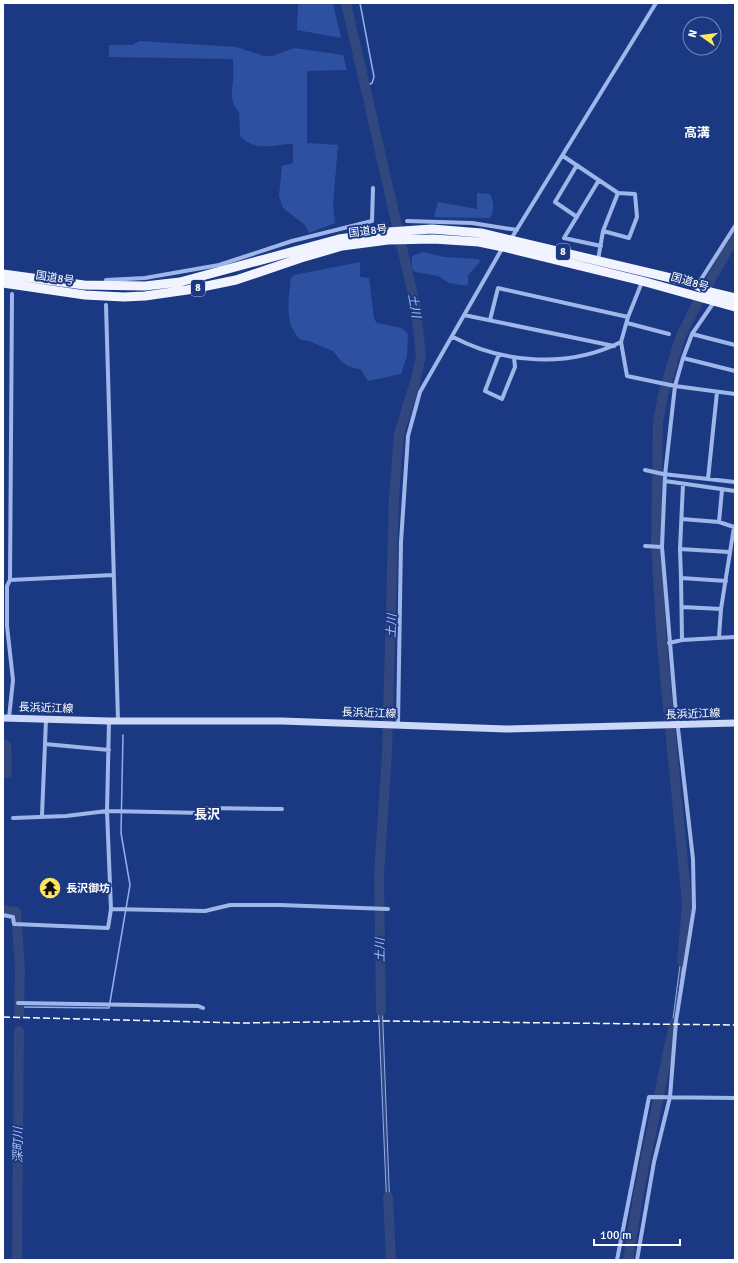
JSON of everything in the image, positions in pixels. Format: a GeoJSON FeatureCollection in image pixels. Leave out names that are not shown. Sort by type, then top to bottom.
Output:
{"type":"FeatureCollection","features":[{"type":"Feature","properties":{"kind":"highway","name":"国道8号"},"geometry":{"type":"LineString","coordinates":[[3,274],[84,285],[145,286],[187,280],[339,239],[481,233],[696,282],[710,298],[735,298]]}},
{"type":"Feature","properties":{"kind":"highway","name":"国道8号"},"geometry":{"type":"LineString","coordinates":[[433,234],[503,247],[710,298],[735,307]]}},
{"type":"Feature","properties":{"kind":"highway","name":"国道8号"},"geometry":{"type":"LineString","coordinates":[[3,283],[85,295],[124,297],[145,296],[187,290],[236,280],[342,246],[388,236]]}},
{"type":"Feature","properties":{"kind":"main road","name":"長浜近江線"},"geometry":{"type":"LineString","coordinates":[[6,718],[109,721],[396,724],[506,729],[735,724]]}},
{"type":"Feature","properties":{"kind":"street"},"geometry":{"type":"LineString","coordinates":[[510,240],[656,3]]}},
{"type":"Feature","properties":{"kind":"street"},"geometry":{"type":"LineString","coordinates":[[563,156],[618,193],[635,194],[637,218],[629,238],[603,231]]}},
{"type":"Feature","properties":{"kind":"street"},"geometry":{"type":"LineString","coordinates":[[577,165],[555,202],[577,217]]}},
{"type":"Feature","properties":{"kind":"street"},"geometry":{"type":"LineString","coordinates":[[599,180],[564,238],[601,246]]}},
{"type":"Feature","properties":{"kind":"street"},"geometry":{"type":"LineString","coordinates":[[106,280],[145,278],[219,264],[292,242],[372,221],[374,188]]}},
{"type":"Feature","properties":{"kind":"street"},"geometry":{"type":"LineString","coordinates":[[598,260],[603,231],[618,193]]}},
{"type":"Feature","properties":{"kind":"street"},"geometry":{"type":"LineString","coordinates":[[407,221],[472,223],[517,230]]}},
{"type":"Feature","properties":{"kind":"street"},"geometry":{"type":"LineString","coordinates":[[696,282],[735,226]]}},
{"type":"Feature","properties":{"kind":"street"},"geometry":{"type":"LineString","coordinates":[[396,724],[401,542],[408,436],[420,392],[453,337],[503,247]]}},
{"type":"Feature","properties":{"kind":"street"},"geometry":{"type":"LineString","coordinates":[[644,271],[621,342],[627,376],[674,386],[735,394]]}},
{"type":"Feature","properties":{"kind":"street"},"geometry":{"type":"LineString","coordinates":[[490,320],[498,288],[628,317]]}},
{"type":"Feature","properties":{"kind":"street"},"geometry":{"type":"LineString","coordinates":[[6,718],[13,680],[7,626],[7,586],[10,580],[12,294]]}},
{"type":"Feature","properties":{"kind":"street"},"geometry":{"type":"LineString","coordinates":[[637,1260],[654,1162],[668,1097],[676,1021],[694,908],[693,859],[669,643],[662,547],[664,475],[674,386],[692,334],[710,298]]}},
{"type":"Feature","properties":{"kind":"street"},"geometry":{"type":"LineString","coordinates":[[106,305],[109,347],[113,575],[118,720]]}},
{"type":"Feature","properties":{"kind":"street"},"geometry":{"type":"LineString","coordinates":[[464,315],[614,346]]}},
{"type":"Feature","properties":{"kind":"street"},"geometry":{"type":"LineString","coordinates":[[626,323],[669,334]]}},
{"type":"Feature","properties":{"kind":"street"},"geometry":{"type":"LineString","coordinates":[[692,334],[735,345]]}},
{"type":"Feature","properties":{"kind":"street"},"geometry":{"type":"LineString","coordinates":[[453,337],[466,344],[499,354],[552,361],[605,350],[621,342]]}},
{"type":"Feature","properties":{"kind":"street"},"geometry":{"type":"LineString","coordinates":[[499,354],[485,391],[502,399],[515,367],[514,357]]}},
{"type":"Feature","properties":{"kind":"street"},"geometry":{"type":"LineString","coordinates":[[683,358],[735,371]]}},
{"type":"Feature","properties":{"kind":"street"},"geometry":{"type":"LineString","coordinates":[[708,479],[717,392]]}},
{"type":"Feature","properties":{"kind":"street"},"geometry":{"type":"LineString","coordinates":[[646,470],[664,475],[735,482]]}},
{"type":"Feature","properties":{"kind":"street"},"geometry":{"type":"LineString","coordinates":[[665,482],[735,492]]}},
{"type":"Feature","properties":{"kind":"street"},"geometry":{"type":"LineString","coordinates":[[682,640],[680,549],[683,484]]}},
{"type":"Feature","properties":{"kind":"street"},"geometry":{"type":"LineString","coordinates":[[719,522],[722,490]]}},
{"type":"Feature","properties":{"kind":"street"},"geometry":{"type":"LineString","coordinates":[[682,519],[719,522],[734,527],[721,609],[719,637]]}},
{"type":"Feature","properties":{"kind":"street"},"geometry":{"type":"LineString","coordinates":[[645,546],[662,547]]}},
{"type":"Feature","properties":{"kind":"street"},"geometry":{"type":"LineString","coordinates":[[680,549],[729,552]]}},
{"type":"Feature","properties":{"kind":"street"},"geometry":{"type":"LineString","coordinates":[[10,580],[113,575]]}},
{"type":"Feature","properties":{"kind":"street"},"geometry":{"type":"LineString","coordinates":[[681,578],[726,581]]}},
{"type":"Feature","properties":{"kind":"street"},"geometry":{"type":"LineString","coordinates":[[682,607],[721,609]]}},
{"type":"Feature","properties":{"kind":"street"},"geometry":{"type":"LineString","coordinates":[[669,643],[682,640],[735,637]]}},
{"type":"Feature","properties":{"kind":"street"},"geometry":{"type":"LineString","coordinates":[[42,816],[46,720]]}},
{"type":"Feature","properties":{"kind":"street"},"geometry":{"type":"LineString","coordinates":[[3,915],[13,917],[14,924],[108,928],[111,909],[107,812],[109,721]]}},
{"type":"Feature","properties":{"kind":"street"},"geometry":{"type":"LineString","coordinates":[[45,744],[109,750]]}},
{"type":"Feature","properties":{"kind":"street"},"geometry":{"type":"LineString","coordinates":[[13,818],[66,816],[107,812],[204,813],[206,808],[282,809]]}},
{"type":"Feature","properties":{"kind":"street"},"geometry":{"type":"LineString","coordinates":[[111,909],[205,911],[230,905],[280,905],[388,909]]}},
{"type":"Feature","properties":{"kind":"street"},"geometry":{"type":"LineString","coordinates":[[18,1003],[198,1006],[203,1008]]}},
{"type":"Feature","properties":{"kind":"street"},"geometry":{"type":"LineString","coordinates":[[617,1260],[649,1097],[735,1098]]}},
{"type":"Feature","properties":{"kind":"shaded area"},"geometry":{"type":"Polygon","coordinates":[[[298,3],[333,3],[341,38],[297,30],[298,3]]]}},
{"type":"Feature","properties":{"kind":"shaded area"},"geometry":{"type":"Polygon","coordinates":[[[140,41],[236,47],[264,56],[272,56],[294,48],[343,55],[347,70],[307,71],[307,143],[338,145],[333,205],[335,223],[309,233],[305,225],[283,208],[279,196],[282,166],[293,163],[293,144],[259,146],[246,141],[240,136],[239,112],[232,100],[233,59],[109,57],[109,45],[132,45],[140,41]]]}},
{"type":"Feature","properties":{"kind":"shaded area"},"geometry":{"type":"Polygon","coordinates":[[[477,193],[490,194],[493,212],[490,218],[434,217],[438,202],[477,209],[477,193]]]}},
{"type":"Feature","properties":{"kind":"shaded area"},"geometry":{"type":"Polygon","coordinates":[[[423,252],[444,257],[479,259],[480,262],[468,275],[468,286],[449,283],[438,276],[415,272],[412,269],[412,256],[423,252]]]}},
{"type":"Feature","properties":{"kind":"shaded area"},"geometry":{"type":"Polygon","coordinates":[[[360,262],[360,277],[369,278],[374,319],[377,323],[402,328],[408,334],[407,356],[401,374],[368,381],[361,370],[348,366],[341,361],[333,351],[309,341],[301,340],[295,333],[289,319],[288,311],[291,278],[294,275],[360,262]]]}},
{"type":"Feature","properties":{"kind":"shaded area"},"geometry":{"type":"Polygon","coordinates":[[[682,950],[685,950],[673,1036],[671,1034],[682,950]]]}},
{"type":"Feature","properties":{"kind":"shaded area"},"geometry":{"type":"Polygon","coordinates":[[[378,999],[382,999],[390,1211],[387,1211],[378,999]]]}},
{"type":"Feature","properties":{"kind":"waterway","name":"土川"},"geometry":{"type":"LineString","coordinates":[[346,3],[416,309],[421,356],[415,382],[399,434],[394,497],[387,753],[379,875],[381,1011]]}},
{"type":"Feature","properties":{"kind":"waterway"},"geometry":{"type":"LineString","coordinates":[[360,3],[374,77],[372,83],[365,87]]}},
{"type":"Feature","properties":{"kind":"waterway"},"geometry":{"type":"LineString","coordinates":[[682,962],[687,904],[662,645],[656,543],[658,423],[663,395],[680,338],[698,302],[735,237]]}},
{"type":"Feature","properties":{"kind":"waterway"},"geometry":{"type":"LineString","coordinates":[[21,1007],[109,1008],[130,885],[121,833],[123,735]]}},
{"type":"Feature","properties":{"kind":"waterway","name":"深町川"},"geometry":{"type":"LineString","coordinates":[[3,773],[7,773],[6,745]]}},
{"type":"Feature","properties":{"kind":"waterway","name":"深町川"},"geometry":{"type":"LineString","coordinates":[[3,910],[16,912],[20,969],[19,1014]]}},
{"type":"Feature","properties":{"kind":"waterway"},"geometry":{"type":"LineString","coordinates":[[628,1260],[639,1191],[674,1023]]}},
{"type":"Feature","properties":{"kind":"waterway","name":"深町川"},"geometry":{"type":"LineString","coordinates":[[17,1260],[19,1031]]}},
{"type":"Feature","properties":{"kind":"waterway","name":"土川"},"geometry":{"type":"LineString","coordinates":[[388,1197],[391,1260]]}},
{"type":"Feature","properties":{"kind":"railway"},"geometry":{"type":"LineString","coordinates":[[3,1017],[241,1023],[387,1021],[735,1025]]}},
{"type":"Feature","properties":{"kind":"place","name":"長沢御坊"},"geometry":{"type":"Point","coordinates":[50,888]}},
{"type":"Feature","properties":{"kind":"district","name":"高溝"},"geometry":{"type":"Point","coordinates":[697,133]}},
{"type":"Feature","properties":{"kind":"district","name":"長沢"},"geometry":{"type":"Point","coordinates":[207,815]}}]}
